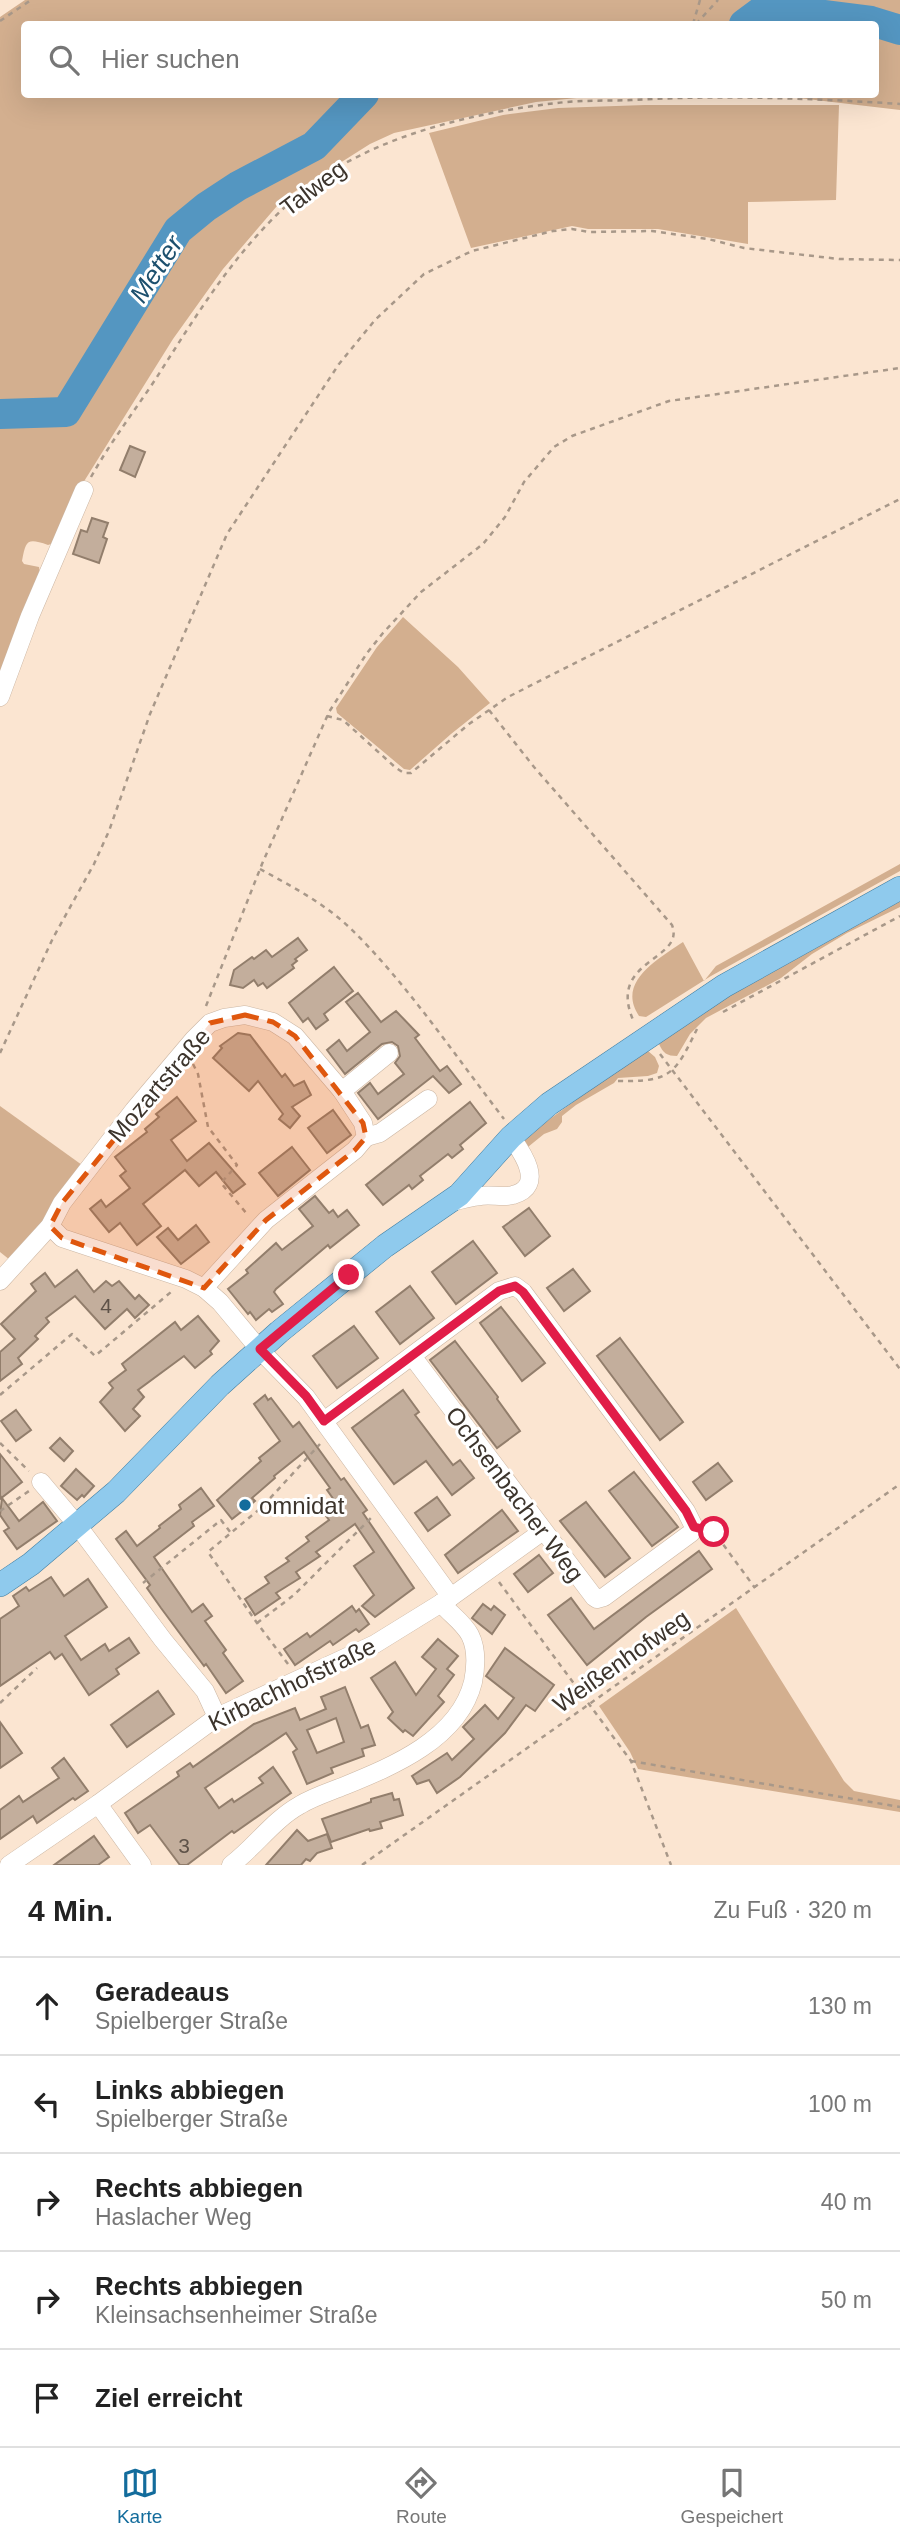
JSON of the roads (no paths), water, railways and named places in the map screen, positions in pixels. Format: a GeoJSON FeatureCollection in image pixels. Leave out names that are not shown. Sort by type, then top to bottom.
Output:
{"type":"FeatureCollection","features":[{"type":"Feature","properties":{"kind":"main road"},"geometry":{"type":"LineString","coordinates":[[0,1585],[31,1564],[116,1492],[220,1385],[260,1349],[385,1246],[459,1195],[482,1171],[508,1130],[724,986],[900,888]]}},
{"type":"Feature","properties":{"kind":"street"},"geometry":{"type":"LineString","coordinates":[[0,697],[30,616],[84,490]]}},
{"type":"Feature","properties":{"kind":"street","name":"Mozartstraße"},"geometry":{"type":"LineString","coordinates":[[0,1280],[50,1226],[62,1203],[134,1110],[211,1023],[245,1015],[273,1022],[295,1036],[342,1091],[363,1123],[366,1137]]}},
{"type":"Feature","properties":{"kind":"street"},"geometry":{"type":"LineString","coordinates":[[342,1091],[389,1052]]}},
{"type":"Feature","properties":{"kind":"street"},"geometry":{"type":"LineString","coordinates":[[204,1288],[259,1227],[355,1150],[366,1137],[387,1129],[428,1099]]}},
{"type":"Feature","properties":{"kind":"street"},"geometry":{"type":"LineString","coordinates":[[449,1203],[484,1195],[512,1196],[525,1188],[530,1168],[508,1130]]}},
{"type":"Feature","properties":{"kind":"street"},"geometry":{"type":"LineString","coordinates":[[50,1226],[62,1238],[186,1279],[204,1288],[220,1302],[260,1349],[306,1396],[386,1507],[473,1643],[476,1661],[469,1697],[453,1723],[407,1756],[372,1775],[302,1803],[286,1813],[232,1865]]}},
{"type":"Feature","properties":{"kind":"street","name":"Ochsenbacher Weg"},"geometry":{"type":"LineString","coordinates":[[509,1286],[520,1289],[686,1511],[694,1527],[691,1533],[604,1597],[597,1599],[411,1356],[499,1291],[509,1286]]}},
{"type":"Feature","properties":{"kind":"street"},"geometry":{"type":"LineString","coordinates":[[329,1427],[411,1356]]}},
{"type":"Feature","properties":{"kind":"street"},"geometry":{"type":"LineString","coordinates":[[41,1482],[205,1691],[217,1717]]}},
{"type":"Feature","properties":{"kind":"street","name":"Kirbachhofstraße"},"geometry":{"type":"LineString","coordinates":[[9,1865],[217,1717],[375,1644],[446,1600],[543,1531]]}},
{"type":"Feature","properties":{"kind":"street"},"geometry":{"type":"LineString","coordinates":[[98,1804],[142,1865]]}},
{"type":"Feature","properties":{"kind":"waterway","name":"Metter"},"geometry":{"type":"LineString","coordinates":[[748,21],[763,10],[786,10],[871,21]]}},
{"type":"Feature","properties":{"kind":"waterway","name":"Metter"},"geometry":{"type":"LineString","coordinates":[[879,23],[900,30]]}},
{"type":"Feature","properties":{"kind":"waterway","name":"Metter"},"geometry":{"type":"LineString","coordinates":[[0,414],[66,412],[178,230],[238,186],[314,146],[360,98]]}},
{"type":"Feature","properties":{"kind":"place","name":"omnidat"},"geometry":{"type":"Point","coordinates":[245,1505]}}]}
